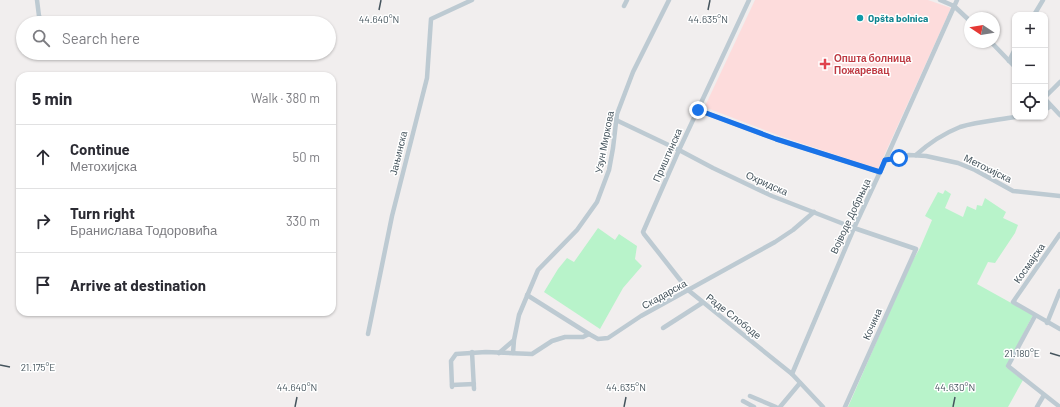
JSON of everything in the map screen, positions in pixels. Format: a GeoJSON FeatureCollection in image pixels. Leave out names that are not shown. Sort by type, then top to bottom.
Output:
{"type":"FeatureCollection","features":[{"type":"Feature","properties":{"kind":"street"},"geometry":{"type":"LineString","coordinates":[[37,0],[39,16]]}},
{"type":"Feature","properties":{"kind":"street","name":"Јањинска"},"geometry":{"type":"LineString","coordinates":[[368,334],[392,216],[427,78],[431,19],[472,0]]}},
{"type":"Feature","properties":{"kind":"street"},"geometry":{"type":"LineString","coordinates":[[624,6],[627,0]]}},
{"type":"Feature","properties":{"kind":"street","name":"Узун Миркова"},"geometry":{"type":"LineString","coordinates":[[513,353],[519,315],[538,270],[577,230],[596,202],[609,170],[616,120],[633,72],[669,0]]}},
{"type":"Feature","properties":{"kind":"street","name":"Приштинска"},"geometry":{"type":"LineString","coordinates":[[643,232],[679,150],[750,0]]}},
{"type":"Feature","properties":{"kind":"street"},"geometry":{"type":"LineString","coordinates":[[940,0],[954,6],[964,15]]}},
{"type":"Feature","properties":{"kind":"street","name":"Војводе Добрњца"},"geometry":{"type":"LineString","coordinates":[[792,374],[854,228],[957,0]]}},
{"type":"Feature","properties":{"kind":"street"},"geometry":{"type":"LineString","coordinates":[[1036,12],[1042,0]]}},
{"type":"Feature","properties":{"kind":"street"},"geometry":{"type":"LineString","coordinates":[[997,48],[1012,64]]}},
{"type":"Feature","properties":{"kind":"street"},"geometry":{"type":"LineString","coordinates":[[1009,61],[1012,56]]}},
{"type":"Feature","properties":{"kind":"street"},"geometry":{"type":"LineString","coordinates":[[1048,95],[1060,82]]}},
{"type":"Feature","properties":{"kind":"street"},"geometry":{"type":"LineString","coordinates":[[1048,102],[1060,115]]}},
{"type":"Feature","properties":{"kind":"street"},"geometry":{"type":"LineString","coordinates":[[698,110],[776,139],[880,172]]}},
{"type":"Feature","properties":{"kind":"street"},"geometry":{"type":"LineString","coordinates":[[916,155],[922,149],[949,132],[961,127],[1012,118]]}},
{"type":"Feature","properties":{"kind":"street","name":"Охридска"},"geometry":{"type":"LineString","coordinates":[[616,120],[772,196],[854,228],[916,249]]}},
{"type":"Feature","properties":{"kind":"street","name":"Метохијска"},"geometry":{"type":"LineString","coordinates":[[885,160],[916,155],[958,163],[975,170],[1013,191],[1060,196]]}},
{"type":"Feature","properties":{"kind":"street","name":"Скадарска"},"geometry":{"type":"LineString","coordinates":[[472,352],[474,386],[452,386],[451,362],[452,358],[456,354],[472,352],[532,354],[548,343],[565,337],[583,337],[589,334],[598,339],[608,338],[641,316],[775,242],[793,230],[814,212]]}},
{"type":"Feature","properties":{"kind":"street","name":"Раде Слободе"},"geometry":{"type":"LineString","coordinates":[[643,232],[688,290],[702,303],[739,330],[792,374],[822,407]]}},
{"type":"Feature","properties":{"kind":"street","name":"Космајска"},"geometry":{"type":"LineString","coordinates":[[1035,316],[1013,302],[1060,234]]}},
{"type":"Feature","properties":{"kind":"street","name":"Кочина"},"geometry":{"type":"LineString","coordinates":[[845,407],[916,249]]}},
{"type":"Feature","properties":{"kind":"street"},"geometry":{"type":"LineString","coordinates":[[1047,323],[1060,291]]}},
{"type":"Feature","properties":{"kind":"street"},"geometry":{"type":"LineString","coordinates":[[527,295],[589,334]]}},
{"type":"Feature","properties":{"kind":"street"},"geometry":{"type":"LineString","coordinates":[[663,328],[702,303]]}},
{"type":"Feature","properties":{"kind":"street"},"geometry":{"type":"LineString","coordinates":[[1060,329],[1035,316],[1008,366],[1060,407]]}},
{"type":"Feature","properties":{"kind":"street"},"geometry":{"type":"LineString","coordinates":[[500,353],[514,340]]}},
{"type":"Feature","properties":{"kind":"street"},"geometry":{"type":"LineString","coordinates":[[780,407],[800,383]]}},
{"type":"Feature","properties":{"kind":"street"},"geometry":{"type":"LineString","coordinates":[[1037,407],[1044,395]]}},
{"type":"Feature","properties":{"kind":"street"},"geometry":{"type":"LineString","coordinates":[[750,396],[776,407]]}},
{"type":"Feature","properties":{"kind":"street"},"geometry":{"type":"LineString","coordinates":[[743,401],[754,407]]}},
{"type":"Feature","properties":{"kind":"shaded area","name":"Општа болница Пожаревац"},"geometry":{"type":"Polygon","coordinates":[[[755,0],[928,0],[951,8],[878,169],[780,136],[707,108],[706,104],[755,0]]]}},
{"type":"Feature","properties":{"kind":"green space"},"geometry":{"type":"Polygon","coordinates":[[[945,190],[951,194],[945,208],[963,217],[967,206],[976,210],[977,205],[982,206],[985,198],[1006,212],[1003,218],[1018,225],[1015,233],[995,263],[988,262],[977,284],[1033,315],[1006,367],[1023,380],[1008,407],[848,407],[910,265],[920,248],[932,220],[925,216],[938,192],[943,194],[945,190]]]}},
{"type":"Feature","properties":{"kind":"green space"},"geometry":{"type":"Polygon","coordinates":[[[598,228],[615,240],[619,234],[637,246],[635,259],[642,266],[623,288],[600,329],[544,292],[558,269],[567,258],[574,262],[598,228]]]}},
{"type":"Feature","properties":{"kind":"place","name":"Opšta bolnica"},"geometry":{"type":"Point","coordinates":[860,18]}},
{"type":"Feature","properties":{"kind":"place","name":"Општа болница Пожаревац"},"geometry":{"type":"Point","coordinates":[825,64]}},
{"type":"Feature","properties":{"kind":"route"},"geometry":{"type":"LineString","coordinates":[[698,110],[796,146],[880,172],[885,160],[899,158]]}}]}
